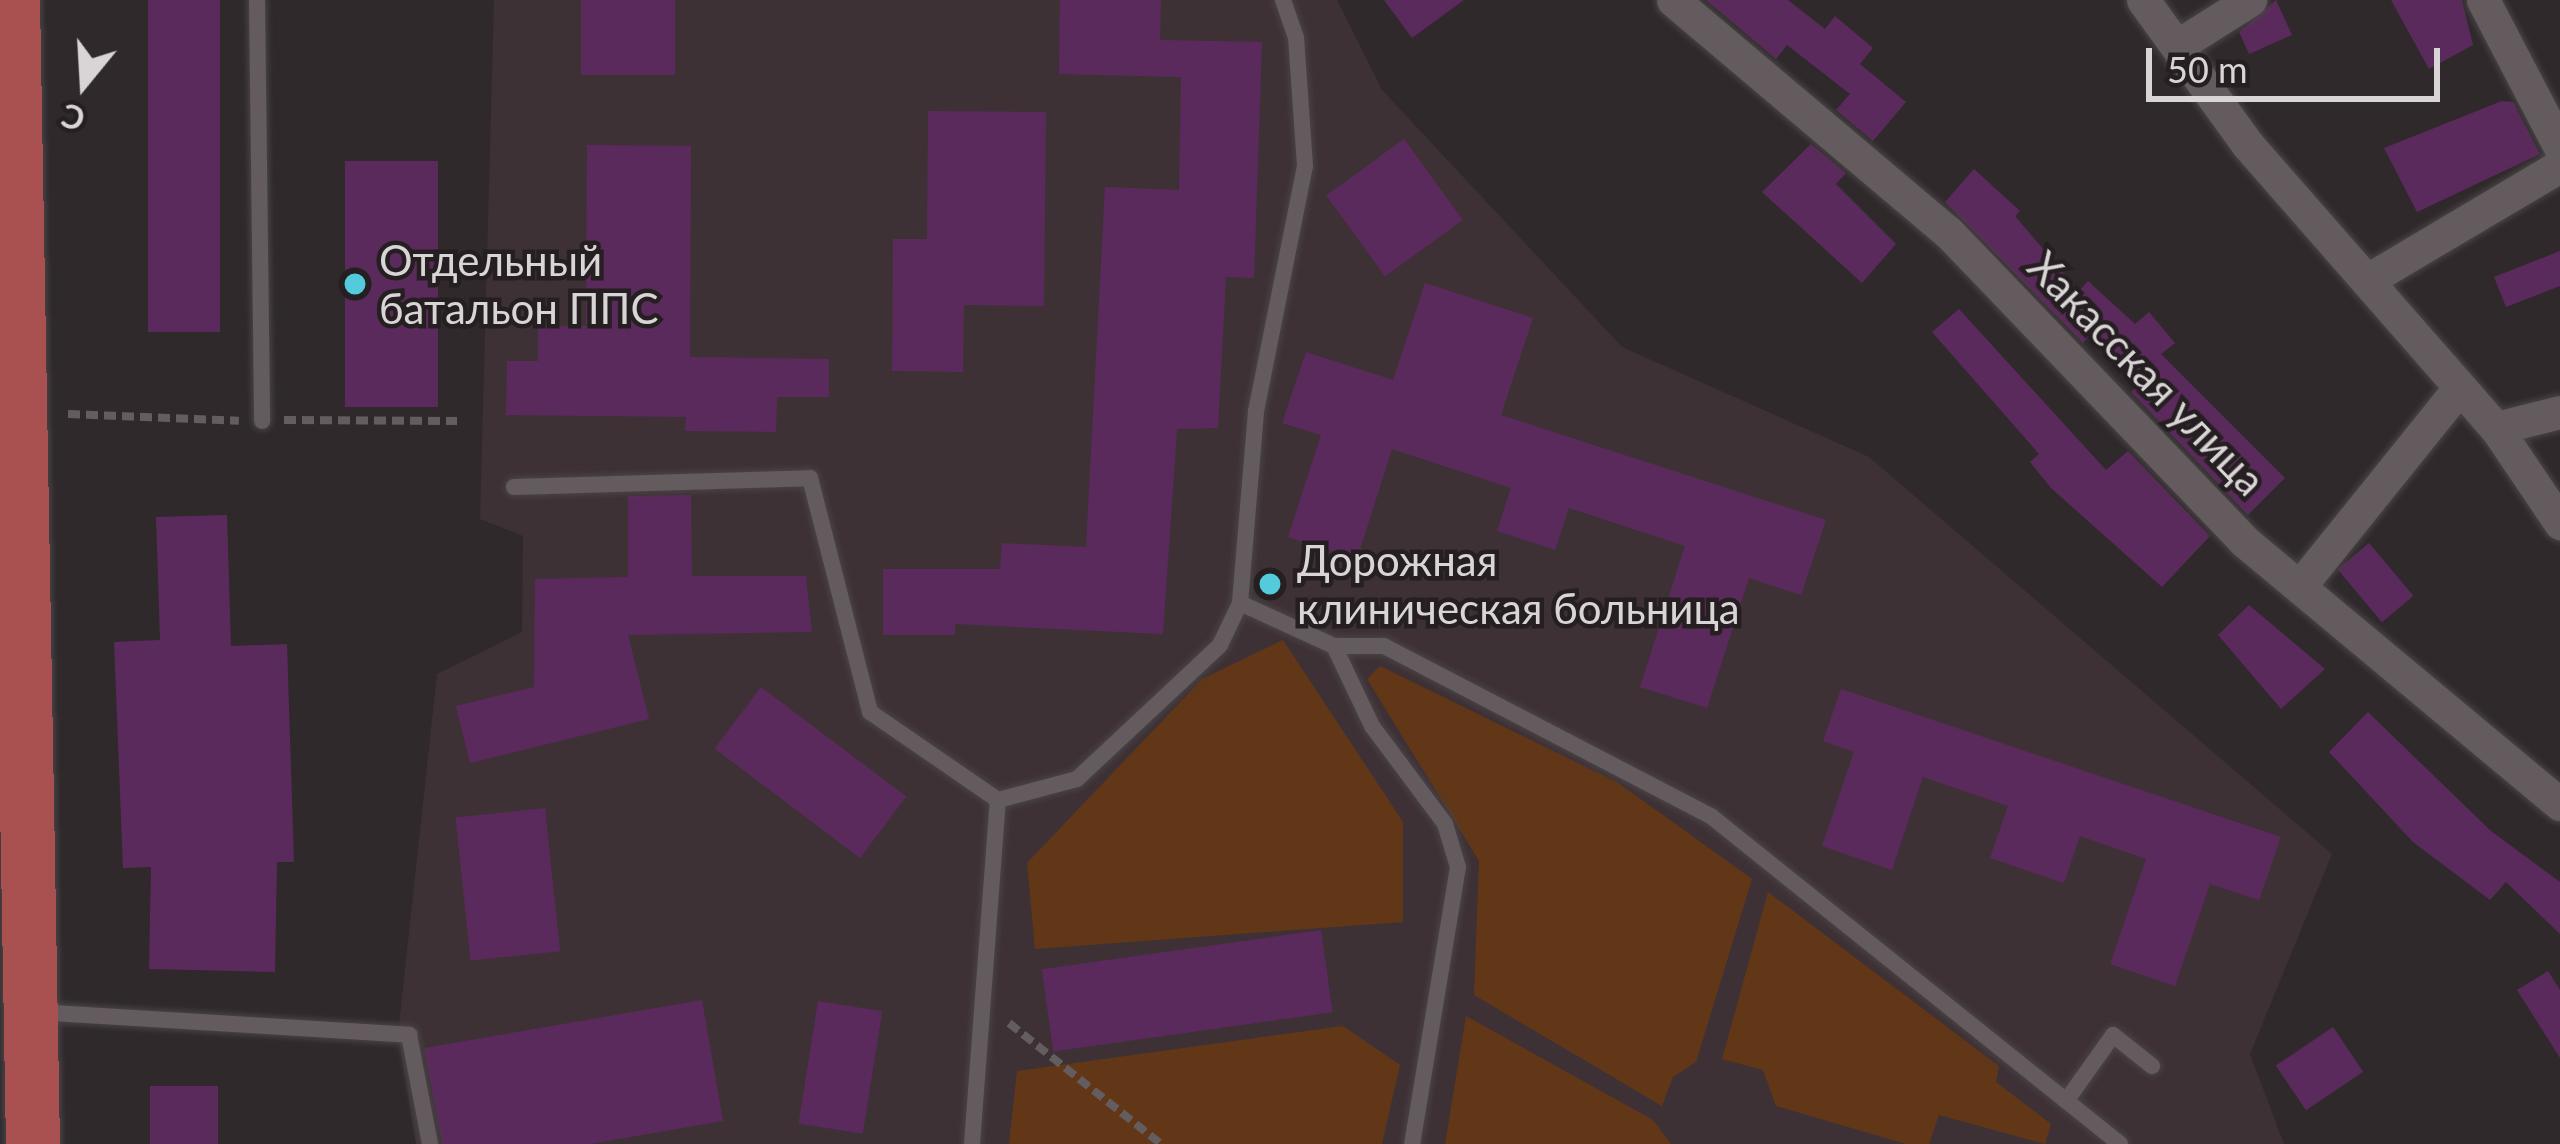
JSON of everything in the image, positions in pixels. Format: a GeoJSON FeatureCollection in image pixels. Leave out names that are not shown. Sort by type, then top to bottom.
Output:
{"type":"FeatureCollection","features":[{"type":"Feature","properties":{"kind":"main road"},"geometry":{"type":"LineString","coordinates":[[13,0],[33,1144]]}},
{"type":"Feature","properties":{"kind":"street","name":"Хакасская улица"},"geometry":{"type":"LineString","coordinates":[[1673,0],[1949,233],[2244,541],[2560,804]]}},
{"type":"Feature","properties":{"kind":"street"},"geometry":{"type":"LineString","coordinates":[[2143,0],[2180,44],[2248,145],[2371,278],[2496,428],[2560,523]]}},
{"type":"Feature","properties":{"kind":"street"},"geometry":{"type":"LineString","coordinates":[[2180,44],[2250,0]]}},
{"type":"Feature","properties":{"kind":"street"},"geometry":{"type":"LineString","coordinates":[[2483,0],[2560,147]]}},
{"type":"Feature","properties":{"kind":"street"},"geometry":{"type":"LineString","coordinates":[[2371,278],[2560,166]]}},
{"type":"Feature","properties":{"kind":"street"},"geometry":{"type":"LineString","coordinates":[[2300,586],[2460,387]]}},
{"type":"Feature","properties":{"kind":"street"},"geometry":{"type":"LineString","coordinates":[[2496,428],[2560,412]]}},
{"type":"Feature","properties":{"kind":"street"},"geometry":{"type":"LineString","coordinates":[[2496,428],[2560,471]]}},
{"type":"Feature","properties":{"kind":"lane"},"geometry":{"type":"LineString","coordinates":[[257,0],[262,421]]}},
{"type":"Feature","properties":{"kind":"lane"},"geometry":{"type":"LineString","coordinates":[[514,487],[810,478],[869,712],[998,800],[1077,779],[1220,645],[1240,603],[1256,412],[1305,166],[1296,37],[1283,0]]}},
{"type":"Feature","properties":{"kind":"lane"},"geometry":{"type":"LineString","coordinates":[[1240,603],[1334,646],[1384,646],[1712,818],[2069,1097],[2120,1144]]}},
{"type":"Feature","properties":{"kind":"lane"},"geometry":{"type":"LineString","coordinates":[[1334,646],[1372,726],[1445,824],[1458,867],[1412,1144]]}},
{"type":"Feature","properties":{"kind":"lane"},"geometry":{"type":"LineString","coordinates":[[972,1144],[998,800]]}},
{"type":"Feature","properties":{"kind":"lane"},"geometry":{"type":"LineString","coordinates":[[31,1011],[409,1035],[430,1144]]}},
{"type":"Feature","properties":{"kind":"lane"},"geometry":{"type":"LineString","coordinates":[[2069,1097],[2113,1035],[2152,1066]]}},
{"type":"Feature","properties":{"kind":"path"},"geometry":{"type":"LineString","coordinates":[[67,396],[68,419],[457,421]]}},
{"type":"Feature","properties":{"kind":"path"},"geometry":{"type":"LineString","coordinates":[[984,1004],[1160,1144]]}},
{"type":"Feature","properties":{"kind":"shaded area","name":"Дорожная клиническая больница"},"geometry":{"type":"Polygon","coordinates":[[[494,0],[1337,0],[1382,90],[1622,347],[1869,457],[2332,854],[2250,1054],[2284,1144],[416,1144],[398,1034],[437,674],[522,632],[523,536],[480,519],[494,0]]]}},
{"type":"Feature","properties":{"kind":"shaded area"},"geometry":{"type":"Polygon","coordinates":[[[1283,640],[1403,822],[1403,922],[1035,949],[1027,863],[1202,679],[1283,640]]]}},
{"type":"Feature","properties":{"kind":"shaded area"},"geometry":{"type":"Polygon","coordinates":[[[1380,666],[1617,782],[1752,879],[1696,1062],[1673,1077],[1662,1106],[1474,995],[1479,861],[1367,679],[1380,666]]]}},
{"type":"Feature","properties":{"kind":"shaded area"},"geometry":{"type":"Polygon","coordinates":[[[1768,892],[1999,1066],[1996,1082],[2051,1124],[2045,1144],[1939,1115],[1929,1144],[1906,1144],[1776,1106],[1763,1070],[1722,1059],[1768,892]]]}},
{"type":"Feature","properties":{"kind":"shaded area"},"geometry":{"type":"Polygon","coordinates":[[[1466,1016],[1653,1120],[1671,1144],[1445,1144],[1466,1016]]]}},
{"type":"Feature","properties":{"kind":"shaded area"},"geometry":{"type":"Polygon","coordinates":[[[1343,1026],[1400,1065],[1382,1144],[1009,1144],[1017,1071],[1343,1026]]]}},
{"type":"Feature","properties":{"kind":"building"},"geometry":{"type":"Polygon","coordinates":[[[148,0],[220,0],[220,332],[148,332],[148,0]]]}},
{"type":"Feature","properties":{"kind":"building"},"geometry":{"type":"Polygon","coordinates":[[[581,0],[675,0],[675,75],[581,75],[581,0]]]}},
{"type":"Feature","properties":{"kind":"building"},"geometry":{"type":"Polygon","coordinates":[[[1060,0],[1161,0],[1160,40],[1262,42],[1254,278],[1226,277],[1218,428],[1177,429],[1163,634],[955,624],[955,635],[883,635],[883,569],[1000,569],[1002,543],[1086,547],[1105,187],[1179,190],[1181,77],[1059,74],[1060,0]]]}},
{"type":"Feature","properties":{"kind":"building"},"geometry":{"type":"Polygon","coordinates":[[[1384,0],[1464,0],[1412,38],[1384,0]]]}},
{"type":"Feature","properties":{"kind":"building"},"geometry":{"type":"Polygon","coordinates":[[[1706,0],[1788,0],[1825,29],[1835,16],[1873,48],[1860,64],[1906,102],[1873,141],[1836,110],[1850,94],[1787,45],[1776,59],[1706,0]]]}},
{"type":"Feature","properties":{"kind":"building"},"geometry":{"type":"Polygon","coordinates":[[[2276,0],[2292,35],[2249,54],[2239,32],[2276,0]]]}},
{"type":"Feature","properties":{"kind":"building"},"geometry":{"type":"Polygon","coordinates":[[[2391,0],[2462,0],[2473,45],[2429,69],[2391,0]]]}},
{"type":"Feature","properties":{"kind":"building"},"geometry":{"type":"Polygon","coordinates":[[[2502,101],[2513,102],[2540,154],[2417,212],[2384,148],[2502,101]]]}},
{"type":"Feature","properties":{"kind":"building"},"geometry":{"type":"Polygon","coordinates":[[[928,111],[1046,112],[1044,306],[964,305],[963,372],[892,371],[893,239],[927,239],[928,111]]]}},
{"type":"Feature","properties":{"kind":"building"},"geometry":{"type":"Polygon","coordinates":[[[1404,139],[1463,220],[1385,276],[1326,195],[1404,139]]]}},
{"type":"Feature","properties":{"kind":"building"},"geometry":{"type":"Polygon","coordinates":[[[1811,144],[1846,173],[1836,184],[1896,244],[1862,283],[1762,192],[1811,144]]]}},
{"type":"Feature","properties":{"kind":"building"},"geometry":{"type":"Polygon","coordinates":[[[587,145],[691,146],[690,357],[829,359],[829,397],[777,397],[776,432],[685,431],[686,417],[506,415],[507,361],[538,361],[538,326],[586,326],[587,145]]]}},
{"type":"Feature","properties":{"kind":"building"},"geometry":{"type":"Polygon","coordinates":[[[345,161],[438,161],[438,407],[345,407],[345,161]]]}},
{"type":"Feature","properties":{"kind":"building"},"geometry":{"type":"Polygon","coordinates":[[[1974,169],[2020,211],[2015,216],[2079,291],[2088,281],[2135,324],[2149,312],[2175,343],[2161,354],[2285,478],[2248,515],[2131,392],[2137,386],[2092,333],[2083,343],[1945,202],[1974,169]]]}},
{"type":"Feature","properties":{"kind":"building"},"geometry":{"type":"Polygon","coordinates":[[[2560,251],[2560,286],[2506,307],[2494,277],[2560,251]]]}},
{"type":"Feature","properties":{"kind":"building"},"geometry":{"type":"Polygon","coordinates":[[[1425,283],[1533,318],[1501,415],[1826,520],[1801,595],[1749,578],[1707,708],[1640,687],[1685,546],[1569,508],[1555,550],[1497,531],[1511,488],[1392,449],[1357,559],[1288,537],[1321,435],[1282,423],[1306,352],[1393,380],[1425,283]]]}},
{"type":"Feature","properties":{"kind":"building"},"geometry":{"type":"Polygon","coordinates":[[[1959,309],[2106,470],[2128,451],[2210,536],[2162,587],[2051,488],[2030,462],[2039,454],[1932,332],[1959,309]]]}},
{"type":"Feature","properties":{"kind":"building"},"geometry":{"type":"Polygon","coordinates":[[[691,495],[692,576],[806,576],[812,632],[628,635],[649,719],[470,763],[456,706],[534,687],[535,579],[628,577],[628,496],[691,495]]]}},
{"type":"Feature","properties":{"kind":"building"},"geometry":{"type":"Polygon","coordinates":[[[227,515],[231,646],[287,644],[294,862],[277,862],[275,972],[149,969],[151,867],[123,868],[114,642],[160,640],[156,517],[227,515]]]}},
{"type":"Feature","properties":{"kind":"building"},"geometry":{"type":"Polygon","coordinates":[[[2369,543],[2413,596],[2382,622],[2338,569],[2369,543]]]}},
{"type":"Feature","properties":{"kind":"building"},"geometry":{"type":"Polygon","coordinates":[[[2249,605],[2325,669],[2281,709],[2218,635],[2249,605]]]}},
{"type":"Feature","properties":{"kind":"building"},"geometry":{"type":"Polygon","coordinates":[[[761,687],[906,797],[860,858],[715,748],[761,687]]]}},
{"type":"Feature","properties":{"kind":"building"},"geometry":{"type":"Polygon","coordinates":[[[1841,689],[2281,837],[2259,900],[2210,884],[2175,986],[2110,964],[2146,859],[2080,836],[2064,883],[1990,858],[2008,806],[1923,777],[1892,870],[1822,846],[1854,752],[1823,741],[1841,689]]]}},
{"type":"Feature","properties":{"kind":"building"},"geometry":{"type":"Polygon","coordinates":[[[2368,712],[2491,831],[2560,882],[2560,934],[2506,882],[2490,900],[2413,842],[2329,752],[2368,712]]]}},
{"type":"Feature","properties":{"kind":"building"},"geometry":{"type":"Polygon","coordinates":[[[545,808],[560,951],[471,961],[455,817],[545,808]]]}},
{"type":"Feature","properties":{"kind":"building"},"geometry":{"type":"Polygon","coordinates":[[[1321,930],[1333,1012],[1053,1051],[1042,969],[1321,930]]]}},
{"type":"Feature","properties":{"kind":"building"},"geometry":{"type":"Polygon","coordinates":[[[2548,971],[2560,990],[2560,1058],[2517,990],[2548,971]]]}},
{"type":"Feature","properties":{"kind":"building"},"geometry":{"type":"Polygon","coordinates":[[[702,1000],[723,1121],[590,1144],[442,1144],[424,1048],[702,1000]]]}},
{"type":"Feature","properties":{"kind":"building"},"geometry":{"type":"Polygon","coordinates":[[[818,1001],[882,1011],[863,1134],[799,1123],[818,1001]]]}},
{"type":"Feature","properties":{"kind":"building"},"geometry":{"type":"Polygon","coordinates":[[[2333,1027],[2363,1072],[2306,1110],[2276,1066],[2333,1027]]]}},
{"type":"Feature","properties":{"kind":"building"},"geometry":{"type":"Polygon","coordinates":[[[150,1086],[218,1086],[218,1144],[150,1144],[150,1086]]]}},
{"type":"Feature","properties":{"kind":"place","name":"Отдельный батальон ППС"},"geometry":{"type":"Point","coordinates":[355,284]}},
{"type":"Feature","properties":{"kind":"place","name":"Дорожная клиническая больница"},"geometry":{"type":"Point","coordinates":[1270,584]}}]}
